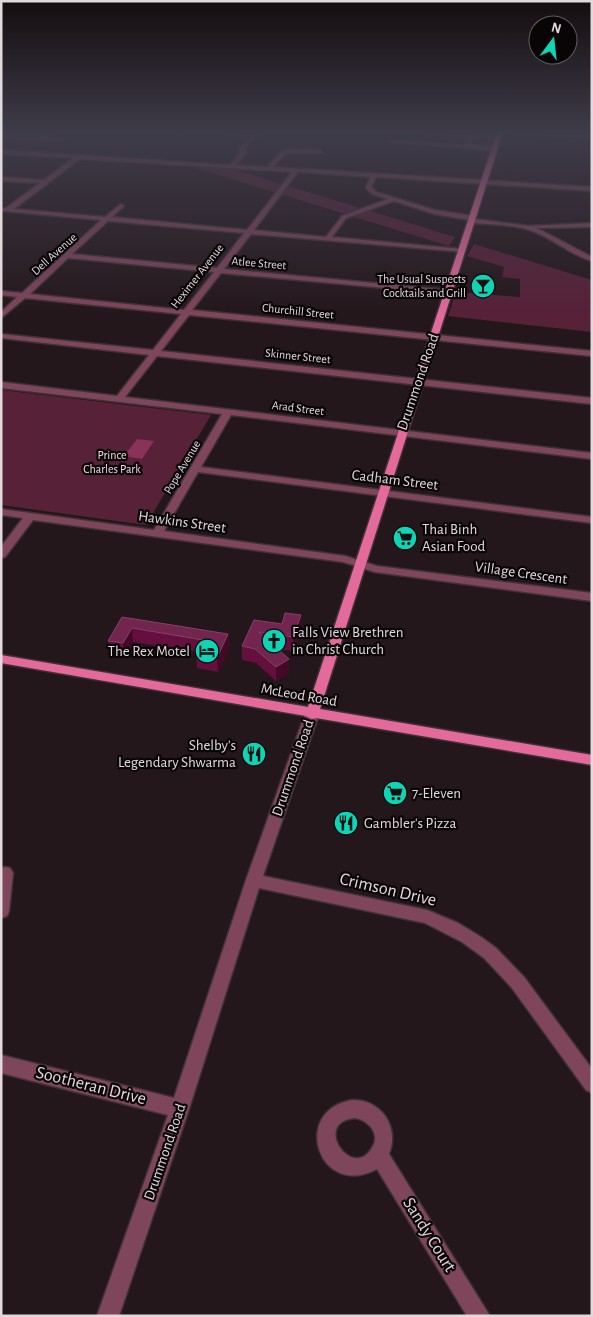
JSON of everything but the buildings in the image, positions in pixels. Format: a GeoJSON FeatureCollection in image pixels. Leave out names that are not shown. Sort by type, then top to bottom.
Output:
{"type":"FeatureCollection","features":[{"type":"Feature","properties":{"kind":"main road","name":"Drummond Road"},"geometry":{"type":"LineString","coordinates":[[312,714],[381,493],[481,193]]}},
{"type":"Feature","properties":{"kind":"main road","name":"McLeod Road"},"geometry":{"type":"LineString","coordinates":[[1,659],[312,714],[592,760]]}},
{"type":"Feature","properties":{"kind":"street"},"geometry":{"type":"LineString","coordinates":[[5,210],[29,193]]}},
{"type":"Feature","properties":{"kind":"street","name":"Heximer Avenue"},"geometry":{"type":"LineString","coordinates":[[119,399],[279,193]]}},
{"type":"Feature","properties":{"kind":"street"},"geometry":{"type":"LineString","coordinates":[[376,193],[434,212],[473,220],[523,226],[592,225]]}},
{"type":"Feature","properties":{"kind":"street"},"geometry":{"type":"LineString","coordinates":[[328,238],[344,218],[395,199]]}},
{"type":"Feature","properties":{"kind":"street","name":"Dell Avenue"},"geometry":{"type":"LineString","coordinates":[[1,316],[121,206]]}},
{"type":"Feature","properties":{"kind":"street"},"geometry":{"type":"LineString","coordinates":[[5,210],[462,251]]}},
{"type":"Feature","properties":{"kind":"street"},"geometry":{"type":"LineString","coordinates":[[523,226],[548,237],[580,255],[592,259]]}},
{"type":"Feature","properties":{"kind":"street"},"geometry":{"type":"LineString","coordinates":[[548,237],[549,231],[557,227]]}},
{"type":"Feature","properties":{"kind":"street","name":"Atlee Street"},"geometry":{"type":"LineString","coordinates":[[68,256],[448,292]]}},
{"type":"Feature","properties":{"kind":"street","name":"Churchill Street"},"geometry":{"type":"LineString","coordinates":[[1,293],[592,354]]}},
{"type":"Feature","properties":{"kind":"street","name":"Skinner Street"},"geometry":{"type":"LineString","coordinates":[[1,336],[592,401]]}},
{"type":"Feature","properties":{"kind":"street","name":"Arad Street"},"geometry":{"type":"LineString","coordinates":[[1,385],[592,456]]}},
{"type":"Feature","properties":{"kind":"street","name":"Pope Avenue"},"geometry":{"type":"LineString","coordinates":[[157,534],[228,412]]}},
{"type":"Feature","properties":{"kind":"street","name":"Cadham Street"},"geometry":{"type":"LineString","coordinates":[[195,469],[592,520]]}},
{"type":"Feature","properties":{"kind":"street","name":"Hawkins Street"},"geometry":{"type":"LineString","coordinates":[[1,512],[345,559],[359,563]]}},
{"type":"Feature","properties":{"kind":"street"},"geometry":{"type":"LineString","coordinates":[[1,555],[30,516]]}},
{"type":"Feature","properties":{"kind":"street","name":"Village Crescent"},"geometry":{"type":"LineString","coordinates":[[359,563],[375,569],[592,598]]}},
{"type":"Feature","properties":{"kind":"street","name":"Drummond Road"},"geometry":{"type":"LineString","coordinates":[[108,1316],[180,1109],[254,880],[312,714]]}},
{"type":"Feature","properties":{"kind":"street"},"geometry":{"type":"LineString","coordinates":[[1,910],[6,873]]}},
{"type":"Feature","properties":{"kind":"street","name":"Crimson Drive"},"geometry":{"type":"LineString","coordinates":[[254,880],[427,917],[451,927],[489,952],[509,974],[592,1084]]}},
{"type":"Feature","properties":{"kind":"street","name":"Sootheran Drive"},"geometry":{"type":"LineString","coordinates":[[1,1064],[180,1109]]}},
{"type":"Feature","properties":{"kind":"street","name":"Sandy Court"},"geometry":{"type":"LineString","coordinates":[[379,1155],[479,1316]]}},
{"type":"Feature","properties":{"kind":"green space"},"geometry":{"type":"Polygon","coordinates":[[[278,193],[313,193],[455,237],[449,246],[278,193]]]}},
{"type":"Feature","properties":{"kind":"green space"},"geometry":{"type":"Polygon","coordinates":[[[474,244],[592,280],[592,332],[448,316],[456,292],[520,297],[520,279],[502,277],[504,267],[467,256],[474,244]]]}},
{"type":"Feature","properties":{"kind":"green space","name":"Prince Charles Park"},"geometry":{"type":"Polygon","coordinates":[[[1,390],[211,415],[146,525],[1,505],[1,390]]]}},
{"type":"Feature","properties":{"kind":"shaded area"},"geometry":{"type":"Polygon","coordinates":[[[137,439],[154,441],[142,459],[124,456],[137,439]]]}},
{"type":"Feature","properties":{"kind":"place","name":"The Usual Suspects Cocktails and Grill"},"geometry":{"type":"Point","coordinates":[483,286]}},
{"type":"Feature","properties":{"kind":"place","name":"Thai Binh Asian Food"},"geometry":{"type":"Point","coordinates":[405,538]}},
{"type":"Feature","properties":{"kind":"place","name":"Falls View Brethren in Christ Church"},"geometry":{"type":"Point","coordinates":[274,641]}},
{"type":"Feature","properties":{"kind":"place","name":"The Rex Motel"},"geometry":{"type":"Point","coordinates":[207,651]}},
{"type":"Feature","properties":{"kind":"place","name":"Shelby's Legendary Shwarma"},"geometry":{"type":"Point","coordinates":[254,754]}},
{"type":"Feature","properties":{"kind":"place","name":"7-Eleven"},"geometry":{"type":"Point","coordinates":[395,793]}},
{"type":"Feature","properties":{"kind":"place","name":"Gambler's Pizza"},"geometry":{"type":"Point","coordinates":[346,823]}}]}
